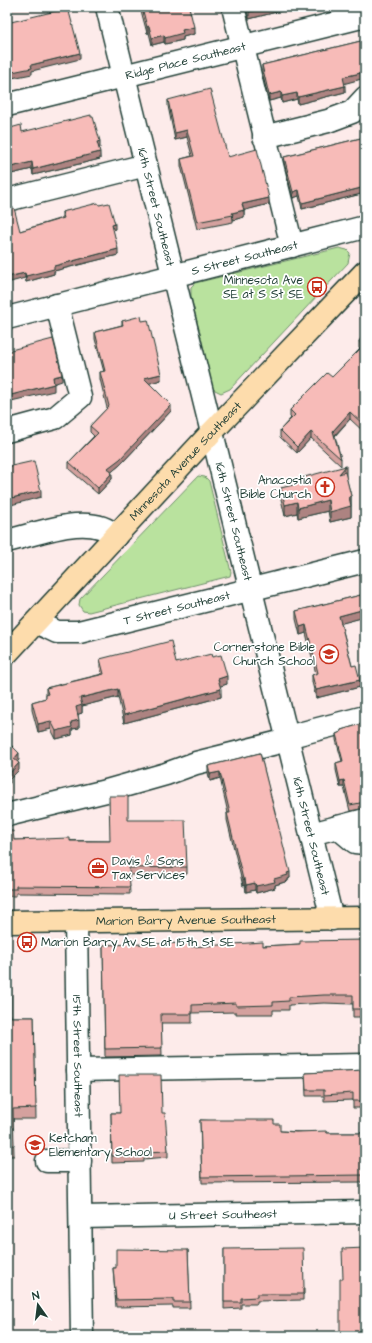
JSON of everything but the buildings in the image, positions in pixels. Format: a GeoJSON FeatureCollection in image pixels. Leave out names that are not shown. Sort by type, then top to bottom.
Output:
{"type":"FeatureCollection","features":[{"type":"Feature","properties":{"kind":"main road","name":"Minnesota Avenue Southeast"},"geometry":{"type":"LineString","coordinates":[[7,653],[211,433],[365,272]]}},
{"type":"Feature","properties":{"kind":"main road","name":"Marion Barry Avenue Southeast"},"geometry":{"type":"LineString","coordinates":[[7,922],[76,920],[365,918]]}},
{"type":"Feature","properties":{"kind":"street","name":"16th Street Southeast"},"geometry":{"type":"LineString","coordinates":[[107,7],[172,276],[332,919]]}},
{"type":"Feature","properties":{"kind":"street"},"geometry":{"type":"LineString","coordinates":[[233,7],[292,246]]}},
{"type":"Feature","properties":{"kind":"street","name":"Ridge Place Southeast"},"geometry":{"type":"LineString","coordinates":[[7,105],[365,16]]}},
{"type":"Feature","properties":{"kind":"street"},"geometry":{"type":"LineString","coordinates":[[264,137],[328,121],[352,112],[365,98]]}},
{"type":"Feature","properties":{"kind":"street"},"geometry":{"type":"LineString","coordinates":[[7,200],[146,165]]}},
{"type":"Feature","properties":{"kind":"street","name":"S Street Southeast"},"geometry":{"type":"LineString","coordinates":[[7,318],[365,227]]}},
{"type":"Feature","properties":{"kind":"street"},"geometry":{"type":"LineString","coordinates":[[7,431],[55,418],[80,397],[56,305]]}},
{"type":"Feature","properties":{"kind":"street"},"geometry":{"type":"LineString","coordinates":[[7,542],[72,525],[86,524],[105,528],[116,536]]}},
{"type":"Feature","properties":{"kind":"street","name":"T Street Southeast"},"geometry":{"type":"LineString","coordinates":[[36,622],[56,632],[79,632],[365,561]]}},
{"type":"Feature","properties":{"kind":"street"},"geometry":{"type":"LineString","coordinates":[[7,815],[106,791],[166,774],[196,763],[365,717]]}},
{"type":"Feature","properties":{"kind":"street"},"geometry":{"type":"LineString","coordinates":[[311,834],[365,820]]}},
{"type":"Feature","properties":{"kind":"street"},"geometry":{"type":"LineString","coordinates":[[337,827],[355,842],[365,843]]}},
{"type":"Feature","properties":{"kind":"street","name":"15th Street Southeast"},"geometry":{"type":"LineString","coordinates":[[76,920],[82,1336]]}},
{"type":"Feature","properties":{"kind":"street"},"geometry":{"type":"LineString","coordinates":[[78,1070],[365,1065]]}},
{"type":"Feature","properties":{"kind":"street"},"geometry":{"type":"LineString","coordinates":[[48,1162],[80,1161]]}},
{"type":"Feature","properties":{"kind":"street","name":"U Street Southeast"},"geometry":{"type":"LineString","coordinates":[[81,1217],[365,1212]]}},
{"type":"Feature","properties":{"kind":"green space"},"geometry":{"type":"Polygon","coordinates":[[[339,248],[347,250],[350,253],[348,263],[230,389],[221,393],[213,389],[191,297],[191,287],[195,283],[339,248]]]}},
{"type":"Feature","properties":{"kind":"green space"},"geometry":{"type":"Polygon","coordinates":[[[198,476],[205,477],[209,481],[231,572],[230,576],[89,612],[83,611],[79,605],[80,599],[198,476]]]}},
{"type":"Feature","properties":{"kind":"place","name":"Minnesota Ave SE at S St SE"},"geometry":{"type":"Point","coordinates":[317,287]}},
{"type":"Feature","properties":{"kind":"place","name":"Anacostia Bible Church"},"geometry":{"type":"Point","coordinates":[325,487]}},
{"type":"Feature","properties":{"kind":"place","name":"Cornerstone Bible Church School"},"geometry":{"type":"Point","coordinates":[329,654]}},
{"type":"Feature","properties":{"kind":"place","name":"Davis & Sons Tax Services"},"geometry":{"type":"Point","coordinates":[98,868]}},
{"type":"Feature","properties":{"kind":"place","name":"Marion Barry Av SE at 15th St SE"},"geometry":{"type":"Point","coordinates":[27,942]}},
{"type":"Feature","properties":{"kind":"place","name":"Ketcham Elementary School"},"geometry":{"type":"Point","coordinates":[35,1145]}}]}
